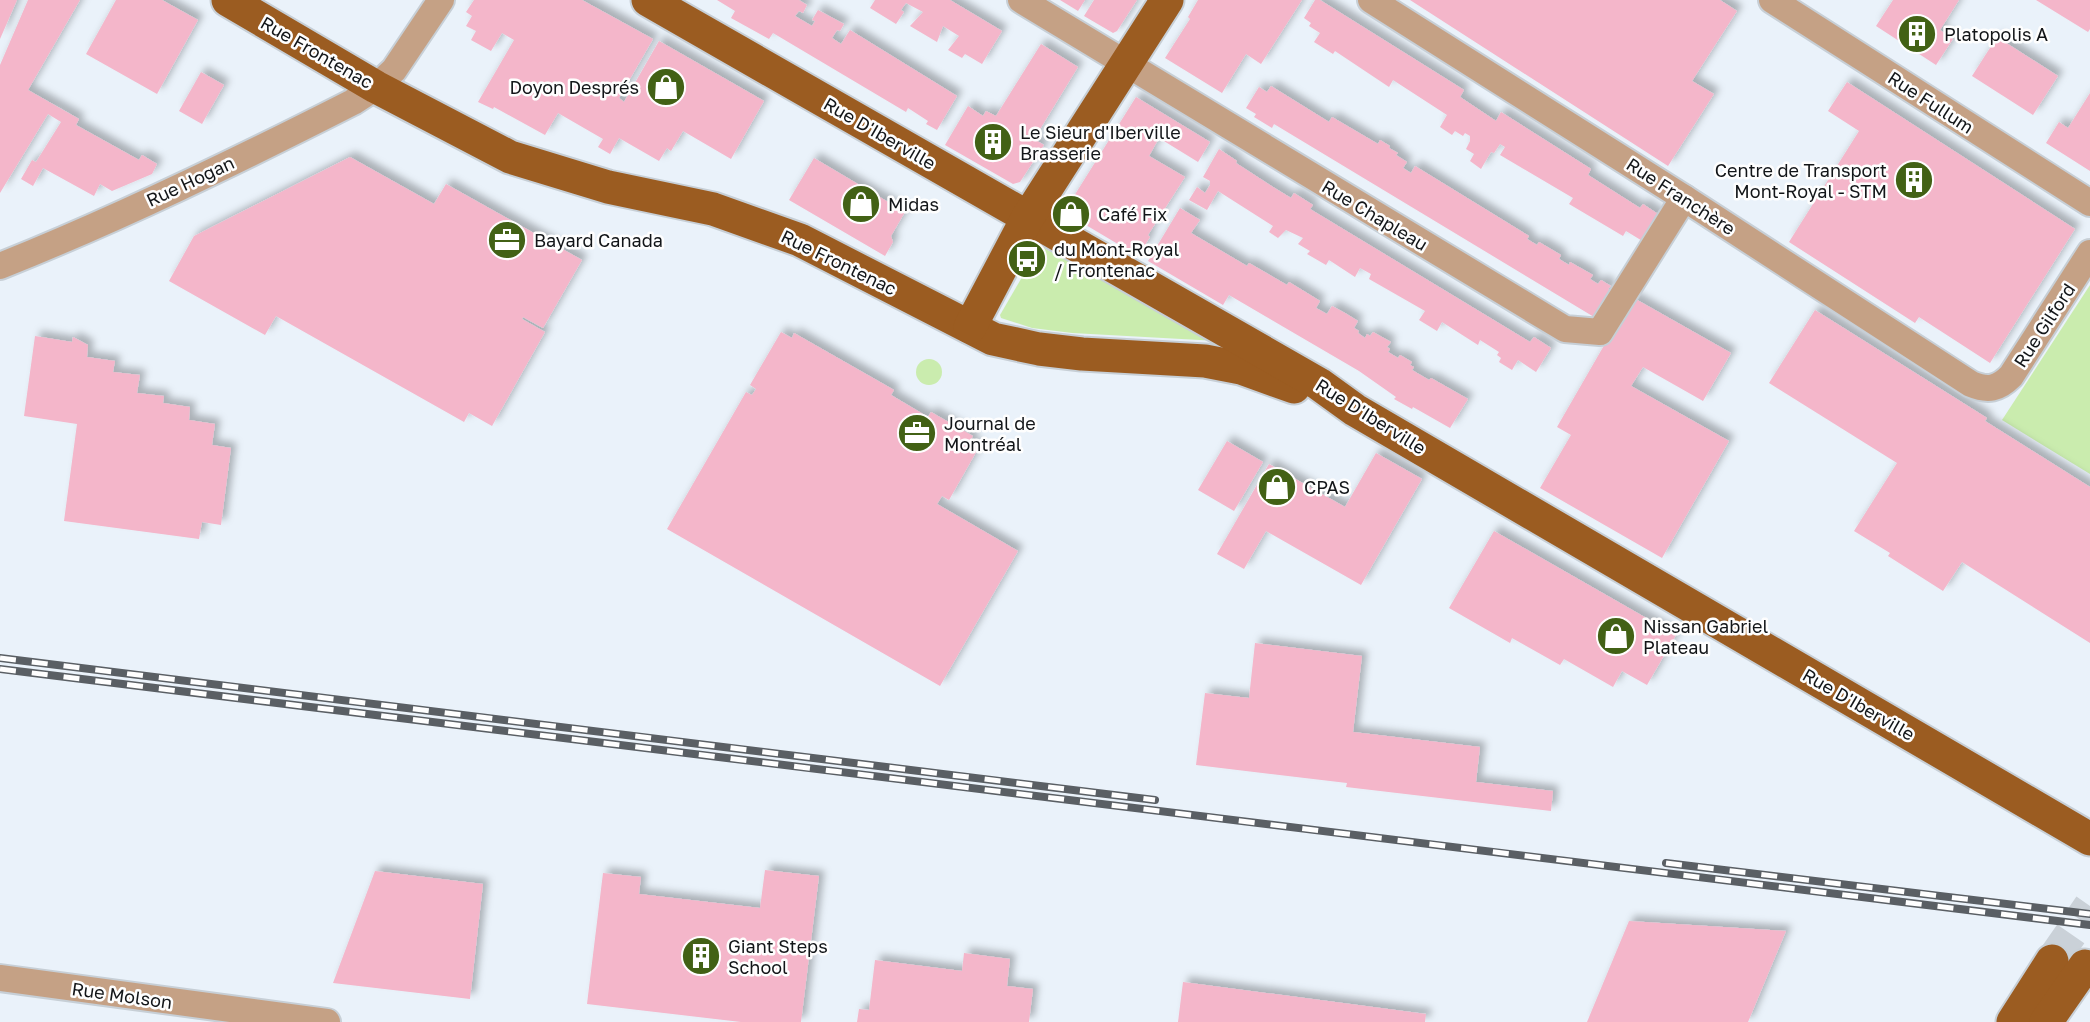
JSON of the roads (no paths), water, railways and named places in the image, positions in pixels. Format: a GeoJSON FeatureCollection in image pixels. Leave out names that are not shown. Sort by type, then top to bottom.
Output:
{"type":"FeatureCollection","features":[{"type":"Feature","properties":{"kind":"main road","name":"Rue Frontenac"},"geometry":{"type":"LineString","coordinates":[[228,0],[376,87],[510,157],[608,187],[713,209],[800,240],[993,339],[1039,349],[1205,361],[1241,368],[1355,410]]}},
{"type":"Feature","properties":{"kind":"main road","name":"Rue D'Iberville"},"geometry":{"type":"LineString","coordinates":[[648,0],[1319,384],[1355,410],[2090,839]]}},
{"type":"Feature","properties":{"kind":"main road"},"geometry":{"type":"LineString","coordinates":[[970,327],[1028,217],[1167,0]]}},
{"type":"Feature","properties":{"kind":"main road"},"geometry":{"type":"LineString","coordinates":[[2013,1022],[2052,961]]}},
{"type":"Feature","properties":{"kind":"main road"},"geometry":{"type":"LineString","coordinates":[[2046,1022],[2085,966]]}},
{"type":"Feature","properties":{"kind":"street","name":"Rue Hogan"},"geometry":{"type":"LineString","coordinates":[[0,267],[200,178],[339,109],[376,87],[400,63],[442,0]]}},
{"type":"Feature","properties":{"kind":"street","name":"Rue Chapleau"},"geometry":{"type":"LineString","coordinates":[[1021,0],[1564,329],[1600,332],[1684,198]]}},
{"type":"Feature","properties":{"kind":"street","name":"Rue Franchère"},"geometry":{"type":"LineString","coordinates":[[1371,0],[1971,384],[1992,389]]}},
{"type":"Feature","properties":{"kind":"street","name":"Rue Fullum"},"geometry":{"type":"LineString","coordinates":[[1772,0],[2090,203]]}},
{"type":"Feature","properties":{"kind":"street","name":"Rue Gilford"},"geometry":{"type":"LineString","coordinates":[[1992,389],[2002,385],[2011,376],[2090,253]]}},
{"type":"Feature","properties":{"kind":"street","name":"Rue Molson"},"geometry":{"type":"LineString","coordinates":[[0,978],[271,1019],[327,1022]]}},
{"type":"Feature","properties":{"kind":"tunnel"},"geometry":{"type":"LineString","coordinates":[[2052,961],[2090,906]]}},
{"type":"Feature","properties":{"kind":"railway"},"geometry":{"type":"LineString","coordinates":[[0,658],[1155,800]]}},
{"type":"Feature","properties":{"kind":"railway"},"geometry":{"type":"LineString","coordinates":[[0,669],[2090,925]]}},
{"type":"Feature","properties":{"kind":"railway"},"geometry":{"type":"LineString","coordinates":[[1666,863],[2090,914]]}},
{"type":"Feature","properties":{"kind":"place","name":"Platopolis A"},"geometry":{"type":"Point","coordinates":[1917,34]}},
{"type":"Feature","properties":{"kind":"place","name":"Doyon Després"},"geometry":{"type":"Point","coordinates":[666,87]}},
{"type":"Feature","properties":{"kind":"place","name":"Le Sieur d'Iberville Brasserie"},"geometry":{"type":"Point","coordinates":[993,142]}},
{"type":"Feature","properties":{"kind":"place","name":"Centre de Transport Mont-Royal - STM"},"geometry":{"type":"Point","coordinates":[1914,180]}},
{"type":"Feature","properties":{"kind":"place","name":"Midas"},"geometry":{"type":"Point","coordinates":[861,204]}},
{"type":"Feature","properties":{"kind":"place","name":"Café Fix"},"geometry":{"type":"Point","coordinates":[1071,214]}},
{"type":"Feature","properties":{"kind":"place","name":"Bayard Canada"},"geometry":{"type":"Point","coordinates":[507,240]}},
{"type":"Feature","properties":{"kind":"place","name":"du Mont-Royal / Frontenac"},"geometry":{"type":"Point","coordinates":[1027,259]}},
{"type":"Feature","properties":{"kind":"place","name":"Journal de Montréal"},"geometry":{"type":"Point","coordinates":[917,433]}},
{"type":"Feature","properties":{"kind":"place","name":"CPAS"},"geometry":{"type":"Point","coordinates":[1277,487]}},
{"type":"Feature","properties":{"kind":"place","name":"Nissan Gabriel Plateau"},"geometry":{"type":"Point","coordinates":[1616,636]}},
{"type":"Feature","properties":{"kind":"place","name":"Giant Steps School"},"geometry":{"type":"Point","coordinates":[701,956]}}]}
